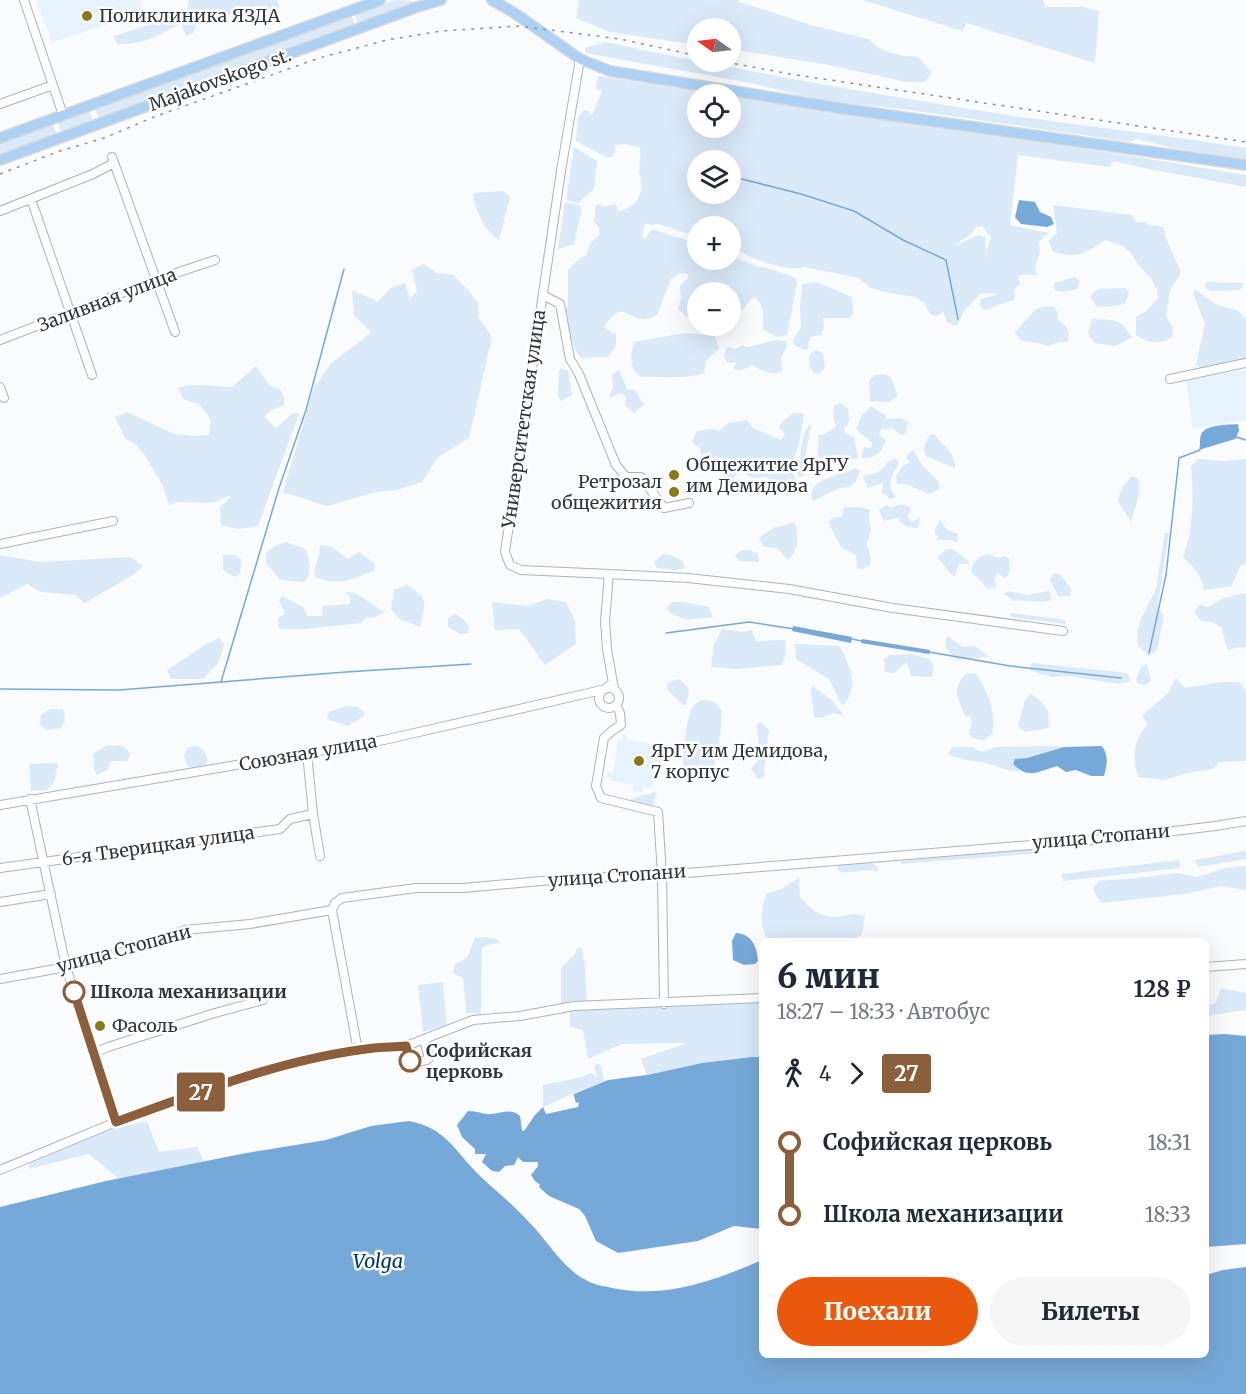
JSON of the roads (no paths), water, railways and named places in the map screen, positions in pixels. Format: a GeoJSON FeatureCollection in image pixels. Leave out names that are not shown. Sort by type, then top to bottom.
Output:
{"type":"FeatureCollection","features":[{"type":"Feature","properties":{"kind":"main road"},"geometry":{"type":"LineString","coordinates":[[0,138],[380,0]]}},
{"type":"Feature","properties":{"kind":"main road","name":"Majakovskogo st."},"geometry":{"type":"LineString","coordinates":[[0,160],[415,4],[441,0]]}},
{"type":"Feature","properties":{"kind":"main road"},"geometry":{"type":"LineString","coordinates":[[492,0],[580,59],[610,71],[821,105],[1246,165]]}},
{"type":"Feature","properties":{"kind":"street"},"geometry":{"type":"LineString","coordinates":[[24,0],[63,116]]}},
{"type":"Feature","properties":{"kind":"street","name":"Университетская улица"},"geometry":{"type":"LineString","coordinates":[[580,59],[561,171],[505,552],[510,565],[521,570],[688,578],[789,589],[893,608],[1063,631]]}},
{"type":"Feature","properties":{"kind":"street"},"geometry":{"type":"LineString","coordinates":[[0,104],[53,85]]}},
{"type":"Feature","properties":{"kind":"street"},"geometry":{"type":"LineString","coordinates":[[0,211],[31,199],[113,160],[158,279],[175,332]]}},
{"type":"Feature","properties":{"kind":"street"},"geometry":{"type":"LineString","coordinates":[[31,199],[92,375]]}},
{"type":"Feature","properties":{"kind":"street","name":"Заливная улица"},"geometry":{"type":"LineString","coordinates":[[0,340],[158,279],[215,260]]}},
{"type":"Feature","properties":{"kind":"street"},"geometry":{"type":"LineString","coordinates":[[543,296],[560,304],[570,359],[579,374],[616,465],[626,477],[641,477],[664,508],[690,503]]}},
{"type":"Feature","properties":{"kind":"street"},"geometry":{"type":"LineString","coordinates":[[1170,379],[1246,363]]}},
{"type":"Feature","properties":{"kind":"street"},"geometry":{"type":"LineString","coordinates":[[0,387],[4,398]]}},
{"type":"Feature","properties":{"kind":"street"},"geometry":{"type":"LineString","coordinates":[[0,544],[113,521]]}},
{"type":"Feature","properties":{"kind":"street"},"geometry":{"type":"LineString","coordinates":[[609,574],[605,621],[606,649],[610,687],[620,697],[616,705]]}},
{"type":"Feature","properties":{"kind":"street"},"geometry":{"type":"LineString","coordinates":[[610,687],[600,696],[601,703],[606,707],[616,705]]}},
{"type":"Feature","properties":{"kind":"street","name":"Союзная улица"},"geometry":{"type":"LineString","coordinates":[[0,805],[384,740],[610,687]]}},
{"type":"Feature","properties":{"kind":"street"},"geometry":{"type":"LineString","coordinates":[[616,705],[621,725],[604,738],[596,786],[601,798],[658,813],[662,875],[664,1004]]}},
{"type":"Feature","properties":{"kind":"street"},"geometry":{"type":"LineString","coordinates":[[307,753],[320,856]]}},
{"type":"Feature","properties":{"kind":"street"},"geometry":{"type":"LineString","coordinates":[[30,799],[66,967],[116,1122]]}},
{"type":"Feature","properties":{"kind":"street","name":"6-я Тверицкая улица"},"geometry":{"type":"LineString","coordinates":[[0,868],[280,829],[290,819],[313,814]]}},
{"type":"Feature","properties":{"kind":"street","name":"улица Стопани"},"geometry":{"type":"LineString","coordinates":[[0,979],[66,967],[152,944],[185,930],[250,924],[332,910],[335,903],[342,898],[416,888],[463,888],[575,878],[662,875],[1117,838],[1246,821]]}},
{"type":"Feature","properties":{"kind":"street"},"geometry":{"type":"LineString","coordinates":[[0,902],[51,894]]}},
{"type":"Feature","properties":{"kind":"street"},"geometry":{"type":"LineString","coordinates":[[332,910],[358,1051]]}},
{"type":"Feature","properties":{"kind":"street"},"geometry":{"type":"LineString","coordinates":[[1209,967],[1246,964]]}},
{"type":"Feature","properties":{"kind":"street"},"geometry":{"type":"LineString","coordinates":[[0,1170],[116,1122],[254,1074],[358,1051],[406,1046],[473,1020],[520,1016],[574,1006],[664,1004],[759,998]]}},
{"type":"Feature","properties":{"kind":"street"},"geometry":{"type":"LineString","coordinates":[[94,1053],[215,1012],[263,1000]]}},
{"type":"Feature","properties":{"kind":"street"},"geometry":{"type":"LineString","coordinates":[[406,1046],[411,1063],[428,1060],[424,1040]]}},
{"type":"Feature","properties":{"kind":"water"},"geometry":{"type":"Polygon","coordinates":[[[1019,200],[1035,202],[1040,212],[1051,217],[1054,224],[1047,227],[1021,224],[1015,217],[1019,200]]]}},
{"type":"Feature","properties":{"kind":"water"},"geometry":{"type":"Polygon","coordinates":[[[1238,424],[1239,431],[1235,439],[1199,450],[1203,431],[1217,426],[1238,424]]]}},
{"type":"Feature","properties":{"kind":"water"},"geometry":{"type":"Polygon","coordinates":[[[793,626],[852,637],[851,643],[792,631],[793,626]]]}},
{"type":"Feature","properties":{"kind":"water"},"geometry":{"type":"Polygon","coordinates":[[[862,639],[930,650],[929,654],[861,643],[862,639]]]}},
{"type":"Feature","properties":{"kind":"water"},"geometry":{"type":"Polygon","coordinates":[[[1102,746],[1107,761],[1104,776],[1091,776],[1076,770],[1066,772],[1057,766],[1029,773],[1023,772],[1013,764],[1015,759],[1027,758],[1064,747],[1102,746]]]}},
{"type":"Feature","properties":{"kind":"water"},"geometry":{"type":"Polygon","coordinates":[[[736,933],[746,936],[753,942],[758,961],[755,964],[744,965],[733,960],[732,941],[736,933]]]}},
{"type":"Feature","properties":{"kind":"water"},"geometry":{"type":"Polygon","coordinates":[[[1209,1035],[1246,1036],[1246,1244],[1209,1247],[1209,1035]]]}},
{"type":"Feature","properties":{"kind":"water"},"geometry":{"type":"Polygon","coordinates":[[[759,1057],[759,1229],[734,1226],[698,1241],[618,1253],[596,1241],[585,1216],[579,1209],[549,1196],[539,1187],[540,1185],[531,1175],[538,1166],[538,1162],[523,1162],[518,1157],[514,1165],[505,1166],[499,1172],[492,1171],[482,1162],[486,1154],[475,1154],[475,1149],[462,1137],[457,1125],[468,1111],[489,1114],[510,1112],[520,1116],[524,1131],[543,1107],[608,1080],[647,1075],[702,1063],[759,1057]]]}},
{"type":"Feature","properties":{"kind":"water","name":"Volga"},"geometry":{"type":"Polygon","coordinates":[[[409,1121],[421,1124],[440,1134],[476,1172],[523,1215],[570,1269],[592,1283],[632,1291],[670,1290],[707,1281],[759,1261],[759,1358],[1209,1358],[1209,1274],[1246,1267],[1246,1394],[0,1394],[0,1207],[106,1181],[246,1153],[326,1140],[371,1126],[409,1121]]]}},
{"type":"Feature","properties":{"kind":"waterway"},"geometry":{"type":"LineString","coordinates":[[741,179],[801,194],[854,211],[903,240],[946,260],[958,319]]}},
{"type":"Feature","properties":{"kind":"waterway"},"geometry":{"type":"LineString","coordinates":[[221,682],[279,488],[306,410],[344,269]]}},
{"type":"Feature","properties":{"kind":"waterway"},"geometry":{"type":"LineString","coordinates":[[1236,437],[1246,440]]}},
{"type":"Feature","properties":{"kind":"waterway"},"geometry":{"type":"LineString","coordinates":[[1149,653],[1166,575],[1179,458],[1200,450]]}},
{"type":"Feature","properties":{"kind":"waterway"},"geometry":{"type":"LineString","coordinates":[[666,633],[749,622],[794,629]]}},
{"type":"Feature","properties":{"kind":"waterway"},"geometry":{"type":"LineString","coordinates":[[852,639],[862,641]]}},
{"type":"Feature","properties":{"kind":"waterway"},"geometry":{"type":"LineString","coordinates":[[929,652],[1010,666],[1121,678]]}},
{"type":"Feature","properties":{"kind":"waterway"},"geometry":{"type":"LineString","coordinates":[[0,689],[119,690],[471,664]]}},
{"type":"Feature","properties":{"kind":"railway"},"geometry":{"type":"LineString","coordinates":[[0,174],[319,58],[387,40],[442,31],[519,26],[620,39],[687,54]]}},
{"type":"Feature","properties":{"kind":"railway"},"geometry":{"type":"LineString","coordinates":[[741,65],[1246,142]]}},
{"type":"Feature","properties":{"kind":"place","name":"Поликлиника ЯЗДА"},"geometry":{"type":"Point","coordinates":[87,16]}},
{"type":"Feature","properties":{"kind":"place","name":"Общежитие ЯрГУ им Демидова"},"geometry":{"type":"Point","coordinates":[674,475]}},
{"type":"Feature","properties":{"kind":"place","name":"Ретрозал общежития"},"geometry":{"type":"Point","coordinates":[674,492]}},
{"type":"Feature","properties":{"kind":"place","name":"ЯрГУ им Демидова, 7 корпус"},"geometry":{"type":"Point","coordinates":[639,761]}},
{"type":"Feature","properties":{"kind":"place","name":"Школа механизации"},"geometry":{"type":"Point","coordinates":[74,992]}},
{"type":"Feature","properties":{"kind":"place","name":"Фасоль"},"geometry":{"type":"Point","coordinates":[100,1026]}},
{"type":"Feature","properties":{"kind":"place","name":"Софийская церковь"},"geometry":{"type":"Point","coordinates":[410,1061]}}]}
